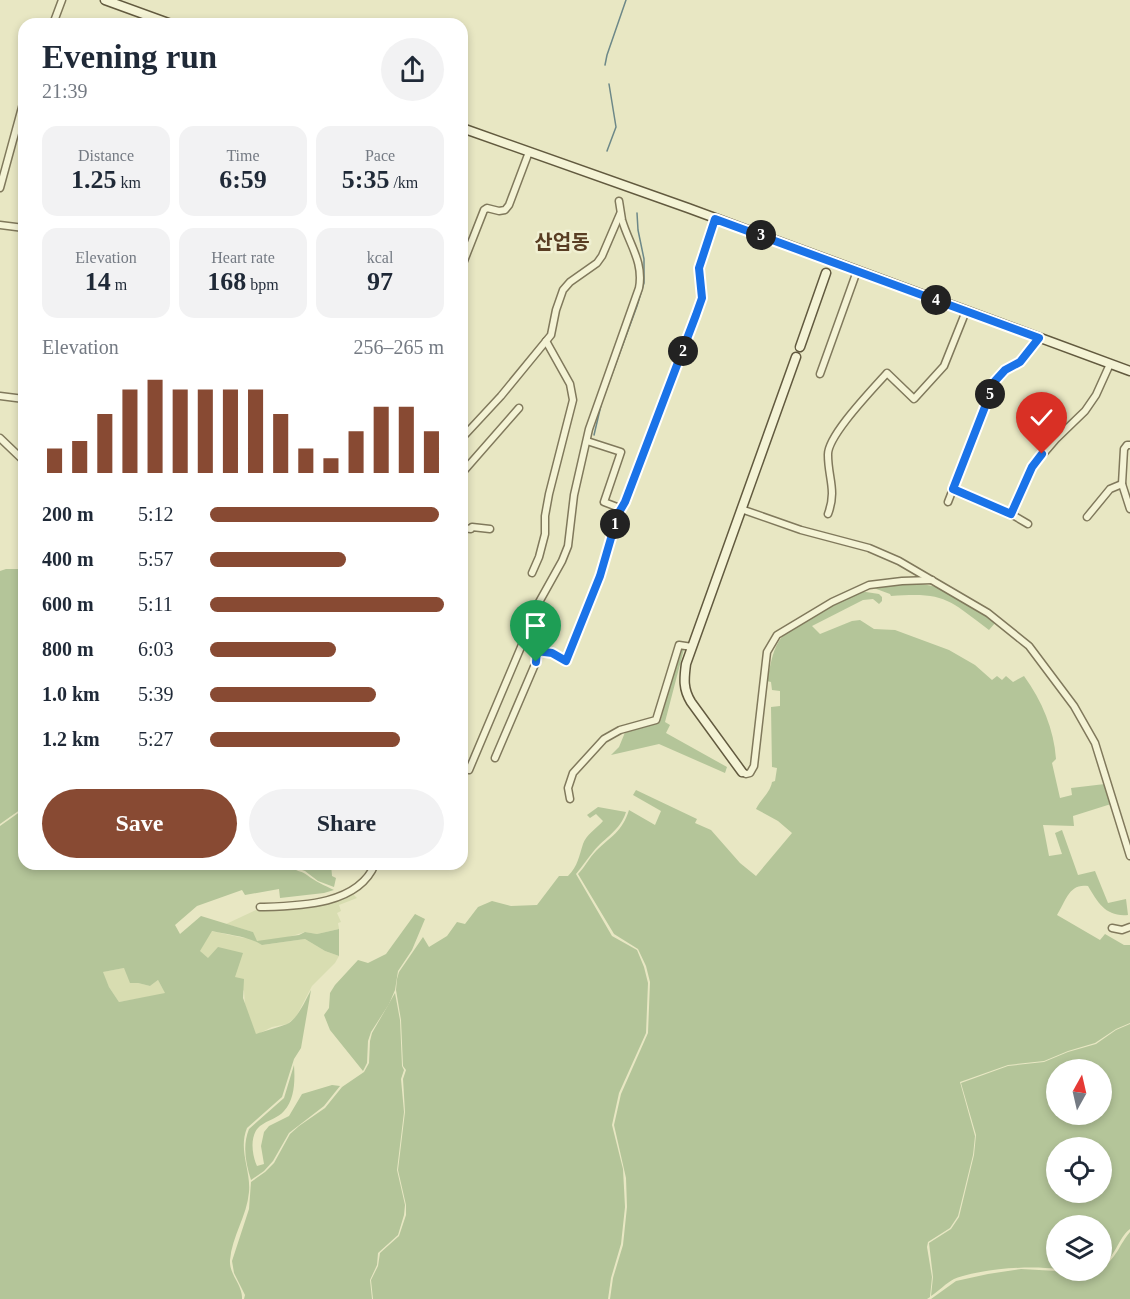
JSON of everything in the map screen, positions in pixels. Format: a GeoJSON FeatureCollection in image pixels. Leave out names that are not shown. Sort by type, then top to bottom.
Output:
{"type":"FeatureCollection","features":[{"type":"Feature","properties":{"kind":"main road"},"geometry":{"type":"LineString","coordinates":[[105,0],[154,18]]}},
{"type":"Feature","properties":{"kind":"main road"},"geometry":{"type":"LineString","coordinates":[[468,130],[1130,371]]}},
{"type":"Feature","properties":{"kind":"main road"},"geometry":{"type":"LineString","coordinates":[[800,347],[826,273]]}},
{"type":"Feature","properties":{"kind":"main road"},"geometry":{"type":"LineString","coordinates":[[742,772],[685,692],[684,674],[796,357]]}},
{"type":"Feature","properties":{"kind":"street"},"geometry":{"type":"LineString","coordinates":[[54,18],[62,0]]}},
{"type":"Feature","properties":{"kind":"street"},"geometry":{"type":"LineString","coordinates":[[0,188],[18,122]]}},
{"type":"Feature","properties":{"kind":"street"},"geometry":{"type":"LineString","coordinates":[[468,251],[484,210],[487,208],[505,210],[509,205],[529,152]]}},
{"type":"Feature","properties":{"kind":"street"},"geometry":{"type":"LineString","coordinates":[[469,770],[529,627],[533,612],[568,546],[574,495],[587,441],[599,399],[639,288],[641,277],[639,262],[619,201]]}},
{"type":"Feature","properties":{"kind":"street"},"geometry":{"type":"LineString","coordinates":[[468,432],[501,396],[546,341],[553,330],[556,310],[563,290],[570,282],[597,263],[621,212]]}},
{"type":"Feature","properties":{"kind":"street"},"geometry":{"type":"LineString","coordinates":[[537,651],[552,653],[566,661],[600,576],[618,514],[625,502],[702,298],[699,268],[715,219]]}},
{"type":"Feature","properties":{"kind":"street"},"geometry":{"type":"LineString","coordinates":[[0,225],[18,227]]}},
{"type":"Feature","properties":{"kind":"street"},"geometry":{"type":"LineString","coordinates":[[820,374],[857,271]]}},
{"type":"Feature","properties":{"kind":"street"},"geometry":{"type":"LineString","coordinates":[[828,514],[833,487],[828,454],[833,438],[886,373],[914,399],[944,366],[966,311]]}},
{"type":"Feature","properties":{"kind":"street"},"geometry":{"type":"LineString","coordinates":[[948,502],[995,381],[1005,370],[1020,362],[1039,338]]}},
{"type":"Feature","properties":{"kind":"street"},"geometry":{"type":"LineString","coordinates":[[532,573],[545,534],[549,494],[573,400],[570,384],[546,341]]}},
{"type":"Feature","properties":{"kind":"street"},"geometry":{"type":"LineString","coordinates":[[1011,514],[1032,467],[1049,446],[1085,411],[1096,395],[1110,364]]}},
{"type":"Feature","properties":{"kind":"street"},"geometry":{"type":"LineString","coordinates":[[0,396],[18,398]]}},
{"type":"Feature","properties":{"kind":"street"},"geometry":{"type":"LineString","coordinates":[[468,466],[519,408]]}},
{"type":"Feature","properties":{"kind":"street"},"geometry":{"type":"LineString","coordinates":[[0,438],[18,456]]}},
{"type":"Feature","properties":{"kind":"street"},"geometry":{"type":"LineString","coordinates":[[587,441],[621,452],[604,502],[617,507],[618,514]]}},
{"type":"Feature","properties":{"kind":"street"},"geometry":{"type":"LineString","coordinates":[[1130,445],[1124,449],[1122,484],[1130,509]]}},
{"type":"Feature","properties":{"kind":"street"},"geometry":{"type":"LineString","coordinates":[[1087,517],[1110,489],[1122,484]]}},
{"type":"Feature","properties":{"kind":"street"},"geometry":{"type":"LineString","coordinates":[[953,489],[1011,514],[1028,524]]}},
{"type":"Feature","properties":{"kind":"street"},"geometry":{"type":"LineString","coordinates":[[741,509],[801,530],[869,548],[915,569],[988,613],[1029,646],[1082,717],[1095,743],[1130,856]]}},
{"type":"Feature","properties":{"kind":"street"},"geometry":{"type":"LineString","coordinates":[[468,529],[490,529]]}},
{"type":"Feature","properties":{"kind":"street"},"geometry":{"type":"LineString","coordinates":[[742,772],[750,773],[754,766],[767,652],[777,635],[832,602],[869,585],[902,580],[932,580]]}},
{"type":"Feature","properties":{"kind":"street"},"geometry":{"type":"LineString","coordinates":[[495,758],[536,662],[537,651],[529,627]]}},
{"type":"Feature","properties":{"kind":"street"},"geometry":{"type":"LineString","coordinates":[[570,799],[567,788],[573,773],[604,739],[620,730],[656,720],[679,645],[692,647]]}},
{"type":"Feature","properties":{"kind":"street"},"geometry":{"type":"LineString","coordinates":[[260,907],[300,906],[337,897],[360,885],[372,870]]}},
{"type":"Feature","properties":{"kind":"street"},"geometry":{"type":"LineString","coordinates":[[1112,928],[1122,930],[1130,927]]}},
{"type":"Feature","properties":{"kind":"green space"},"geometry":{"type":"Polygon","coordinates":[[[18,569],[18,811],[0,824],[0,571],[18,569]]]}},
{"type":"Feature","properties":{"kind":"green space"},"geometry":{"type":"Polygon","coordinates":[[[916,584],[948,591],[968,602],[995,623],[989,630],[945,600],[923,595],[891,596],[871,587],[916,584]]]}},
{"type":"Feature","properties":{"kind":"green space"},"geometry":{"type":"Polygon","coordinates":[[[858,592],[879,594],[882,601],[879,604],[873,599],[863,600],[812,626],[820,634],[860,620],[874,629],[895,630],[949,650],[975,665],[992,680],[997,676],[1002,680],[1006,676],[1013,682],[1024,676],[1042,705],[1050,726],[1056,759],[1052,763],[1060,798],[1072,795],[1071,788],[1105,784],[1111,804],[1073,816],[1074,826],[1043,825],[1049,856],[1062,854],[1055,833],[1062,830],[1078,875],[1095,871],[1108,903],[1126,899],[1128,915],[1114,914],[1099,903],[1088,886],[1076,887],[1069,894],[1057,915],[1100,940],[1105,934],[1124,945],[1130,945],[1130,1023],[1095,1043],[1044,1061],[1008,1065],[960,1082],[975,1136],[973,1155],[958,1216],[950,1228],[928,1242],[932,1277],[930,1297],[927,1299],[610,1299],[613,1278],[623,1245],[627,1207],[626,1178],[614,1125],[621,1094],[648,1033],[650,982],[638,949],[614,934],[578,874],[594,854],[616,833],[629,810],[655,825],[661,811],[633,795],[636,790],[697,819],[695,823],[711,830],[740,863],[756,876],[792,833],[778,821],[756,809],[772,782],[775,781],[777,768],[772,767],[771,707],[780,706],[780,691],[772,690],[771,682],[767,681],[779,641],[793,627],[858,592]]]}},
{"type":"Feature","properties":{"kind":"green space"},"geometry":{"type":"Polygon","coordinates":[[[681,648],[684,649],[665,722],[670,725],[666,733],[727,767],[725,773],[659,744],[611,755],[619,747],[626,730],[657,722],[681,648]]]}},
{"type":"Feature","properties":{"kind":"green space"},"geometry":{"type":"Polygon","coordinates":[[[598,807],[626,812],[616,829],[576,874],[612,936],[637,950],[648,983],[646,1033],[619,1093],[612,1125],[623,1169],[625,1207],[621,1244],[611,1278],[608,1299],[373,1299],[371,1280],[378,1266],[380,1253],[399,1236],[406,1215],[398,1170],[405,1112],[403,1079],[406,1070],[403,1066],[401,1020],[396,990],[399,972],[423,937],[429,947],[447,936],[457,922],[465,924],[478,907],[492,901],[511,906],[537,905],[559,876],[568,876],[574,868],[584,841],[603,821],[596,814],[590,818],[587,815],[598,807]]]}},
{"type":"Feature","properties":{"kind":"green space"},"geometry":{"type":"Polygon","coordinates":[[[18,813],[18,870],[297,870],[334,890],[280,898],[279,889],[245,895],[242,890],[197,906],[175,925],[180,934],[201,916],[253,932],[257,941],[299,935],[305,932],[317,934],[339,929],[339,956],[305,939],[262,945],[245,938],[212,931],[200,951],[208,958],[218,947],[243,953],[235,977],[244,979],[243,998],[256,1034],[283,1026],[293,1020],[311,990],[301,1048],[294,1059],[282,1097],[247,1128],[245,1136],[248,1201],[230,1260],[242,1299],[0,1299],[0,826],[18,813]],[[124,968],[103,972],[119,1002],[165,993],[158,980],[150,986],[130,983],[124,968]]]}},
{"type":"Feature","properties":{"kind":"green space"},"geometry":{"type":"Polygon","coordinates":[[[302,870],[332,870],[332,876],[336,878],[334,887],[318,881],[302,870]]]}},
{"type":"Feature","properties":{"kind":"green space"},"geometry":{"type":"Polygon","coordinates":[[[352,893],[357,898],[339,905],[341,911],[337,913],[341,922],[338,923],[339,929],[317,934],[305,932],[262,945],[305,939],[339,956],[312,986],[296,1017],[287,1024],[272,1027],[256,1035],[245,1005],[244,991],[234,978],[199,952],[211,931],[251,938],[253,932],[226,924],[258,909],[305,909],[323,905],[352,893]]]}},
{"type":"Feature","properties":{"kind":"green space"},"geometry":{"type":"Polygon","coordinates":[[[415,914],[425,919],[412,950],[398,971],[395,990],[389,1004],[371,1032],[368,1041],[367,1063],[363,1071],[330,1030],[324,1015],[329,1008],[330,993],[358,960],[368,963],[386,954],[415,914]]]}},
{"type":"Feature","properties":{"kind":"green space"},"geometry":{"type":"Polygon","coordinates":[[[124,968],[138,983],[150,986],[158,980],[166,994],[119,1002],[102,972],[124,968]]]}},
{"type":"Feature","properties":{"kind":"green space"},"geometry":{"type":"Polygon","coordinates":[[[395,993],[400,1020],[404,1070],[401,1079],[404,1112],[397,1170],[405,1205],[398,1235],[378,1253],[377,1265],[370,1280],[372,1299],[244,1299],[245,1295],[234,1273],[232,1261],[249,1209],[251,1182],[274,1163],[290,1134],[325,1108],[342,1087],[364,1072],[369,1063],[372,1033],[395,993]]]}},
{"type":"Feature","properties":{"kind":"green space"},"geometry":{"type":"Polygon","coordinates":[[[1130,1024],[1130,1229],[1112,1254],[1112,1215],[1046,1215],[1046,1268],[990,1270],[964,1276],[954,1279],[931,1296],[933,1277],[929,1243],[951,1229],[959,1217],[974,1155],[976,1135],[961,1083],[1008,1066],[1046,1061],[1046,1125],[1112,1125],[1112,1059],[1051,1059],[1096,1044],[1116,1030],[1130,1024]]]}},
{"type":"Feature","properties":{"kind":"green space"},"geometry":{"type":"Polygon","coordinates":[[[294,1065],[294,1089],[288,1106],[279,1115],[260,1126],[254,1134],[253,1151],[257,1166],[264,1164],[261,1146],[264,1132],[269,1126],[289,1116],[302,1094],[332,1085],[340,1086],[324,1106],[289,1133],[273,1161],[251,1180],[245,1148],[249,1129],[284,1098],[294,1065]]]}},
{"type":"Feature","properties":{"kind":"green space"},"geometry":{"type":"Polygon","coordinates":[[[1130,1232],[1130,1299],[931,1299],[956,1281],[1021,1269],[1046,1270],[1046,1281],[1112,1281],[1112,1258],[1130,1232]]]}},
{"type":"Feature","properties":{"kind":"waterway"},"geometry":{"type":"LineString","coordinates":[[605,65],[626,0]]}},
{"type":"Feature","properties":{"kind":"waterway"},"geometry":{"type":"LineString","coordinates":[[607,151],[616,127],[609,84]]}},
{"type":"Feature","properties":{"kind":"waterway"},"geometry":{"type":"LineString","coordinates":[[604,396],[644,283],[644,259],[637,213]]}},
{"type":"Feature","properties":{"kind":"waterway"},"geometry":{"type":"LineString","coordinates":[[594,435],[602,401]]}},
{"type":"Feature","properties":{"kind":"district","name":"산업동"},"geometry":{"type":"Point","coordinates":[562,242]}},
{"type":"Feature","properties":{"kind":"route"},"geometry":{"type":"LineString","coordinates":[[536,662],[537,651],[552,653],[566,661],[600,576],[618,514],[625,502],[702,298],[699,268],[715,219],[1039,338],[1020,362],[1005,370],[995,381],[953,489],[1011,514],[1032,467],[1042,454]]}}]}
